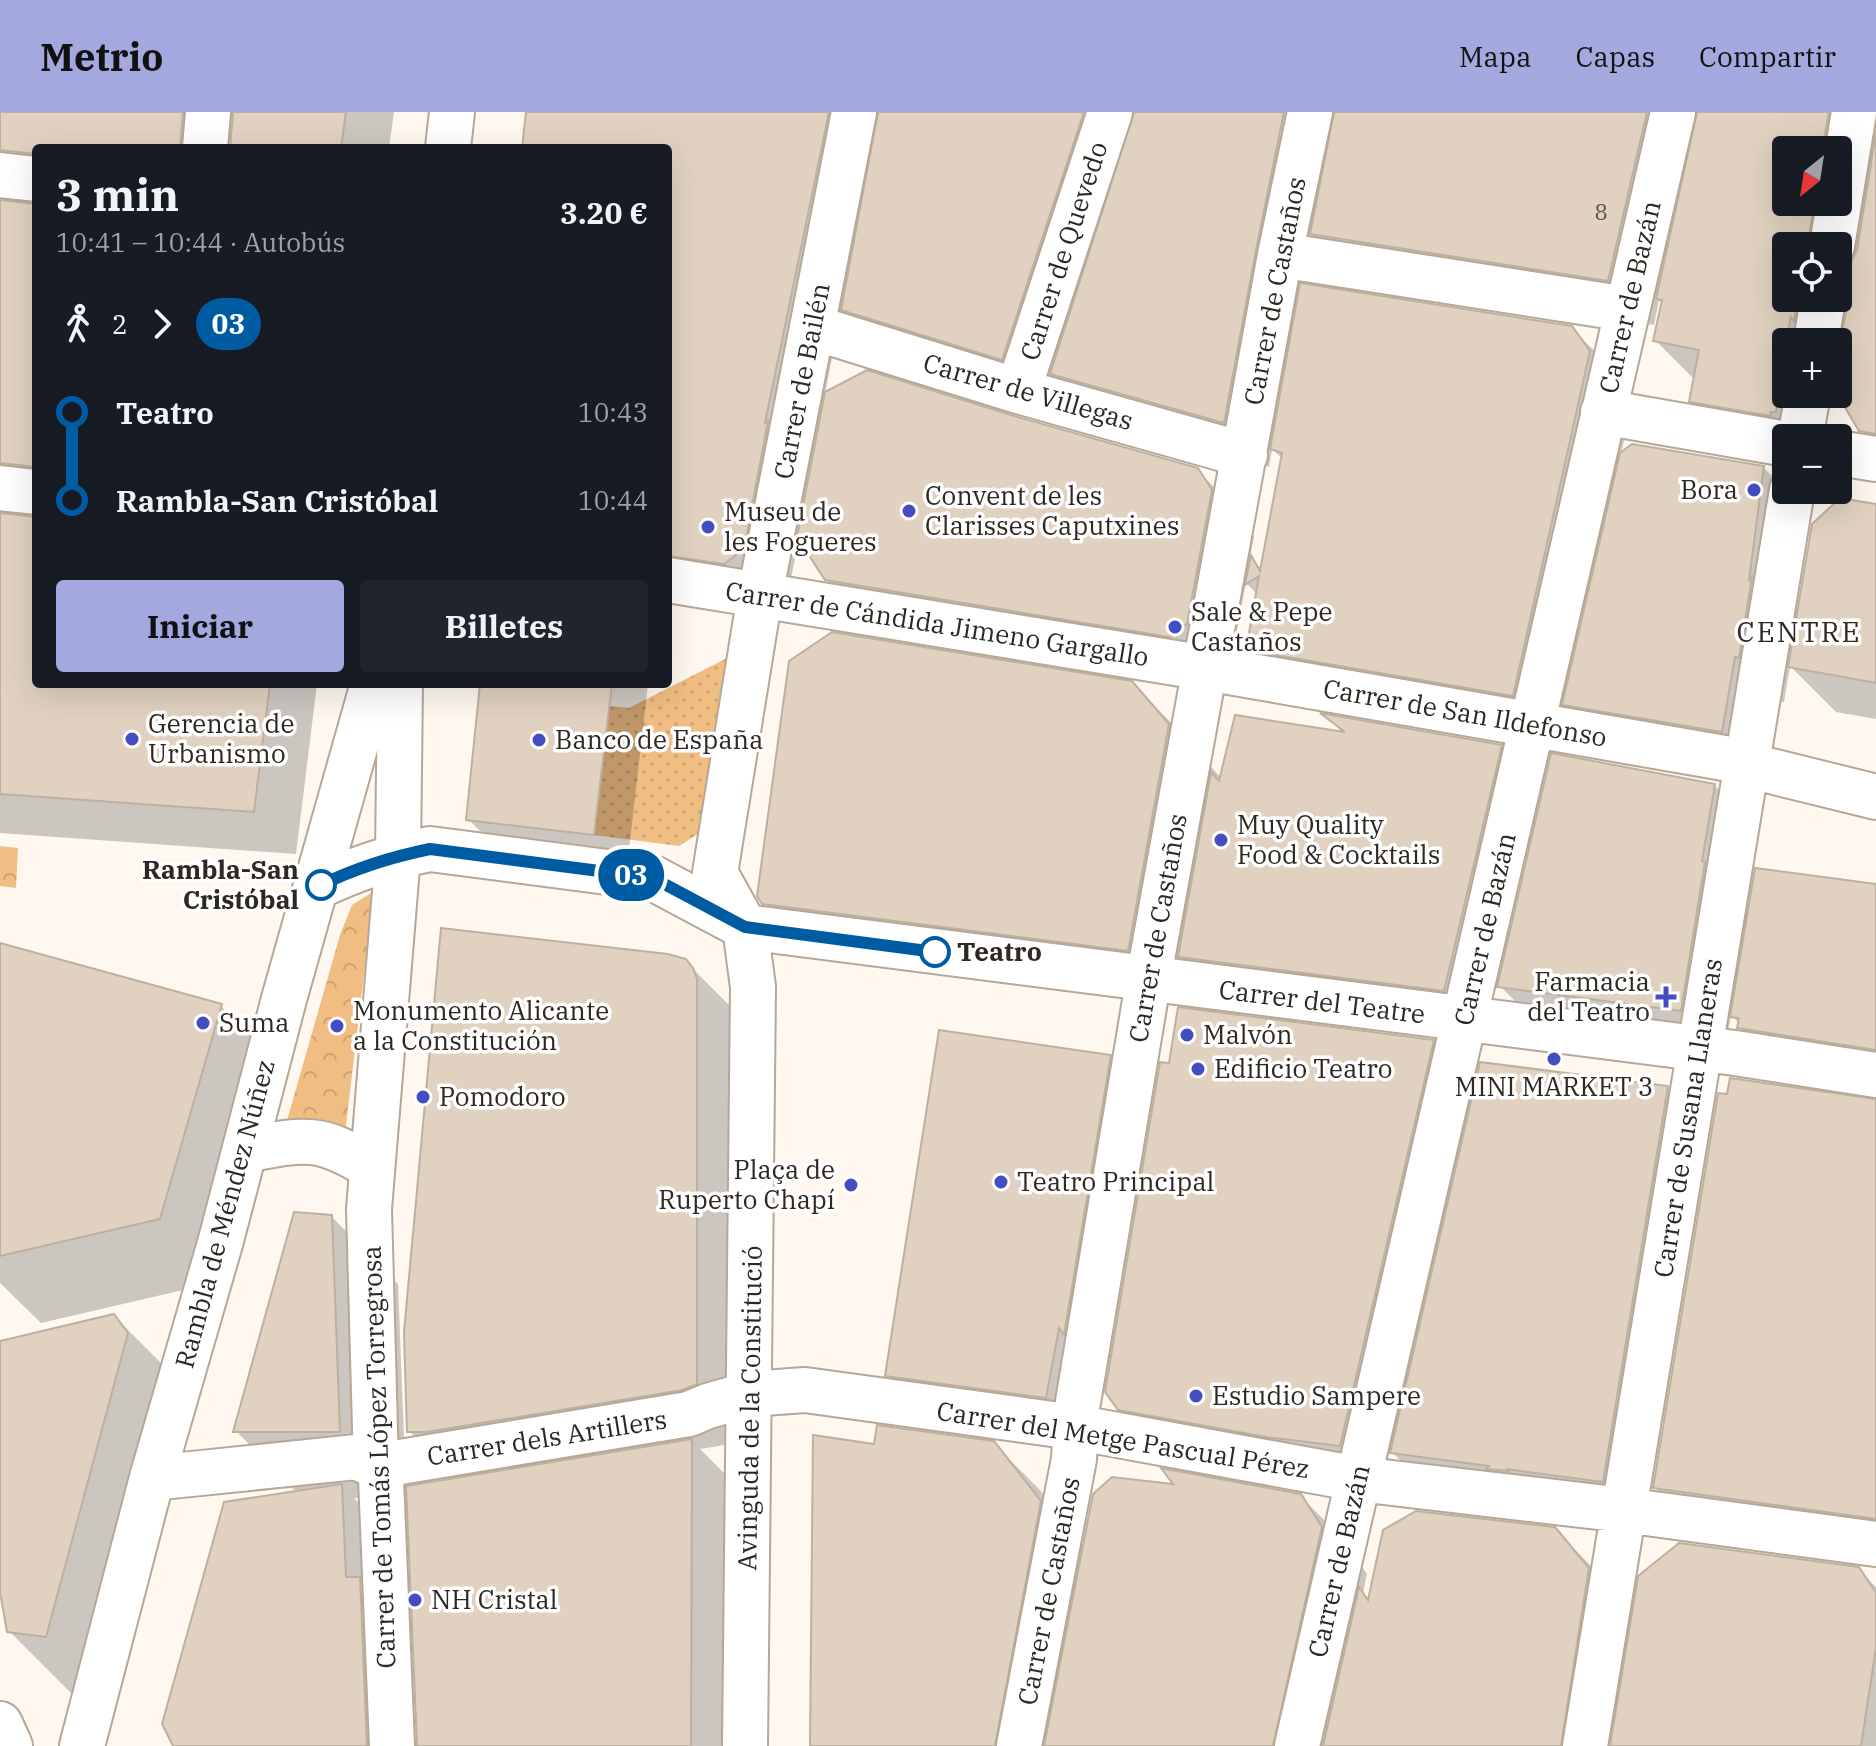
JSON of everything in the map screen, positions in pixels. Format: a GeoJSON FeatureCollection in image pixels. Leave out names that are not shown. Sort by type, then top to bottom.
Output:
{"type":"FeatureCollection","features":[{"type":"Feature","properties":{"kind":"street"},"geometry":{"type":"LineString","coordinates":[[205,144],[208,112]]}},
{"type":"Feature","properties":{"kind":"street"},"geometry":{"type":"LineString","coordinates":[[448,144],[452,112]]}},
{"type":"Feature","properties":{"kind":"street","name":"Carrer de Bailén"},"geometry":{"type":"LineString","coordinates":[[745,927],[715,873],[760,595],[854,112]]}},
{"type":"Feature","properties":{"kind":"street","name":"Carrer de Quevedo"},"geometry":{"type":"LineString","coordinates":[[1018,391],[1110,112]]}},
{"type":"Feature","properties":{"kind":"street","name":"Carrer de Castaños"},"geometry":{"type":"LineString","coordinates":[[1019,1746],[1074,1459],[1074,1427],[1148,980],[1280,255],[1310,112]]}},
{"type":"Feature","properties":{"kind":"street","name":"Carrer de Bazán"},"geometry":{"type":"LineString","coordinates":[[1297,1746],[1673,112]]}},
{"type":"Feature","properties":{"kind":"street"},"geometry":{"type":"LineString","coordinates":[[1834,232],[1854,112]]}},
{"type":"Feature","properties":{"kind":"street"},"geometry":{"type":"LineString","coordinates":[[0,175],[32,179]]}},
{"type":"Feature","properties":{"kind":"street"},"geometry":{"type":"LineString","coordinates":[[1280,255],[1627,309]]}},
{"type":"Feature","properties":{"kind":"street","name":"Carrer de Villegas"},"geometry":{"type":"LineString","coordinates":[[812,327],[1018,391],[1245,455]]}},
{"type":"Feature","properties":{"kind":"street"},"geometry":{"type":"LineString","coordinates":[[1603,412],[1772,442]]}},
{"type":"Feature","properties":{"kind":"street"},"geometry":{"type":"LineString","coordinates":[[1852,455],[1876,459]]}},
{"type":"Feature","properties":{"kind":"street"},"geometry":{"type":"LineString","coordinates":[[0,488],[32,492]]}},
{"type":"Feature","properties":{"kind":"street","name":"Carrer de Susana Llaneras"},"geometry":{"type":"LineString","coordinates":[[1585,1746],[1790,504]]}},
{"type":"Feature","properties":{"kind":"street","name":"Carrer de Cándida Jimeno Gargallo"},"geometry":{"type":"LineString","coordinates":[[672,581],[1206,668]]}},
{"type":"Feature","properties":{"kind":"street","name":"Carrer de San Ildefonso"},"geometry":{"type":"LineString","coordinates":[[1206,668],[1744,763],[1876,797]]}},
{"type":"Feature","properties":{"kind":"street","name":"Rambla de Méndez Núñez"},"geometry":{"type":"LineString","coordinates":[[82,1746],[164,1477],[284,999],[372,688]]}},
{"type":"Feature","properties":{"kind":"street"},"geometry":{"type":"LineString","coordinates":[[398,855],[400,688]]}},
{"type":"Feature","properties":{"kind":"street"},"geometry":{"type":"LineString","coordinates":[[317,887],[353,870],[398,855],[430,849],[653,878],[745,927],[1148,980]]}},
{"type":"Feature","properties":{"kind":"street","name":"Carrer de Tomás López Torregrosa"},"geometry":{"type":"LineString","coordinates":[[392,1746],[381,1478],[376,1466],[369,1209],[398,855]]}},
{"type":"Feature","properties":{"kind":"street","name":"Avinguda de la Constitució"},"geometry":{"type":"LineString","coordinates":[[745,927],[753,987],[745,1746]]}},
{"type":"Feature","properties":{"kind":"street","name":"Carrer del Teatre"},"geometry":{"type":"LineString","coordinates":[[1148,980],[1699,1049],[1876,1075]]}},
{"type":"Feature","properties":{"kind":"street"},"geometry":{"type":"LineString","coordinates":[[245,1150],[304,1141],[329,1144],[371,1167]]}},
{"type":"Feature","properties":{"kind":"street","name":"Carrer del Metge Pascual Pérez"},"geometry":{"type":"LineString","coordinates":[[750,1394],[805,1390],[1074,1427],[1358,1479],[1876,1544]]}},
{"type":"Feature","properties":{"kind":"street","name":"Carrer dels Artillers"},"geometry":{"type":"LineString","coordinates":[[164,1477],[356,1457],[376,1466],[689,1414],[750,1394]]}},
{"type":"Feature","properties":{"kind":"street"},"geometry":{"type":"LineString","coordinates":[[0,1724],[10,1746]]}},
{"type":"Feature","properties":{"kind":"green space"},"geometry":{"type":"Polygon","coordinates":[[[727,658],[704,830],[679,846],[594,835],[609,706],[629,708],[727,658]]]}},
{"type":"Feature","properties":{"kind":"green space"},"geometry":{"type":"Polygon","coordinates":[[[0,846],[18,848],[16,888],[0,886],[0,846]]]}},
{"type":"Feature","properties":{"kind":"green space"},"geometry":{"type":"Polygon","coordinates":[[[374,891],[345,1133],[286,1124],[340,935],[352,905],[374,891]]]}},
{"type":"Feature","properties":{"kind":"building"},"geometry":{"type":"Polygon","coordinates":[[[0,112],[183,112],[180,144],[32,144],[32,154],[0,150],[0,112]]]}},
{"type":"Feature","properties":{"kind":"building"},"geometry":{"type":"Polygon","coordinates":[[[233,112],[346,112],[342,144],[230,144],[233,112]]]}},
{"type":"Feature","properties":{"kind":"building"},"geometry":{"type":"Polygon","coordinates":[[[526,112],[829,112],[765,423],[768,421],[744,549],[724,564],[672,557],[672,144],[522,144],[526,112]]]}},
{"type":"Feature","properties":{"kind":"building"},"geometry":{"type":"Polygon","coordinates":[[[878,112],[1084,112],[1002,360],[841,310],[878,112]]]}},
{"type":"Feature","properties":{"kind":"building"},"geometry":{"type":"Polygon","coordinates":[[[1134,112],[1284,112],[1224,423],[1050,374],[1134,112]]]}},
{"type":"Feature","properties":{"kind":"building"},"geometry":{"type":"Polygon","coordinates":[[[1334,112],[1647,112],[1608,281],[1310,234],[1334,112]]]}},
{"type":"Feature","properties":{"kind":"building"},"geometry":{"type":"Polygon","coordinates":[[[1697,112],[1829,112],[1825,136],[1772,136],[1772,216],[1812,216],[1810,232],[1772,232],[1772,312],[1796,312],[1789,328],[1772,328],[1772,408],[1777,408],[1776,412],[1771,412],[1771,416],[1689,402],[1699,350],[1653,341],[1662,300],[1656,299],[1697,112]]]}},
{"type":"Feature","properties":{"kind":"building"},"geometry":{"type":"Polygon","coordinates":[[[1876,132],[1876,434],[1859,431],[1845,408],[1852,408],[1852,328],[1843,328],[1846,312],[1852,312],[1852,260],[1857,250],[1876,132]]]}},
{"type":"Feature","properties":{"kind":"building"},"geometry":{"type":"Polygon","coordinates":[[[0,200],[32,204],[32,467],[0,463],[0,200]]]}},
{"type":"Feature","properties":{"kind":"building"},"geometry":{"type":"Polygon","coordinates":[[[1300,283],[1572,326],[1590,351],[1513,696],[1246,650],[1259,576],[1245,585],[1251,555],[1260,571],[1282,453],[1270,449],[1300,283]]]}},
{"type":"Feature","properties":{"kind":"building"},"geometry":{"type":"Polygon","coordinates":[[[867,370],[1198,468],[1212,490],[1187,624],[1169,637],[825,580],[797,537],[825,392],[867,370]]]}},
{"type":"Feature","properties":{"kind":"building"},"geometry":{"type":"Polygon","coordinates":[[[1632,444],[1764,466],[1749,580],[1752,577],[1739,658],[1735,657],[1722,732],[1562,705],[1620,453],[1632,444]]]}},
{"type":"Feature","properties":{"kind":"building"},"geometry":{"type":"Polygon","coordinates":[[[1852,500],[1876,504],[1876,683],[1788,667],[1812,524],[1834,504],[1852,504],[1852,500]]]}},
{"type":"Feature","properties":{"kind":"building","name":"Gerencia de Urbanismo"},"geometry":{"type":"Polygon","coordinates":[[[0,513],[32,517],[32,688],[270,688],[254,812],[0,794],[0,513]]]}},
{"type":"Feature","properties":{"kind":"building"},"geometry":{"type":"Polygon","coordinates":[[[832,632],[1132,681],[1169,724],[1128,951],[762,904],[757,896],[789,661],[832,632]]]}},
{"type":"Feature","properties":{"kind":"building","name":"Banco de España"},"geometry":{"type":"Polygon","coordinates":[[[480,688],[612,688],[594,835],[466,820],[480,688]]]}},
{"type":"Feature","properties":{"kind":"building"},"geometry":{"type":"Polygon","coordinates":[[[1320,713],[1502,745],[1444,991],[1178,957],[1211,772],[1219,781],[1235,715],[1345,732],[1320,713]]]}},
{"type":"Feature","properties":{"kind":"building"},"geometry":{"type":"Polygon","coordinates":[[[1551,753],[1715,784],[1681,1011],[1497,987],[1551,753]]]}},
{"type":"Feature","properties":{"kind":"building"},"geometry":{"type":"Polygon","coordinates":[[[1755,868],[1876,884],[1876,1050],[1737,1028],[1739,1018],[1730,1017],[1755,868]]]}},
{"type":"Feature","properties":{"kind":"building"},"geometry":{"type":"Polygon","coordinates":[[[441,928],[668,954],[686,959],[693,968],[697,979],[697,1384],[682,1390],[427,1432],[407,1432],[404,1332],[441,928]]]}},
{"type":"Feature","properties":{"kind":"building"},"geometry":{"type":"Polygon","coordinates":[[[0,943],[222,1004],[160,1219],[0,1256],[0,943]]]}},
{"type":"Feature","properties":{"kind":"building"},"geometry":{"type":"Polygon","coordinates":[[[1178,1007],[1434,1040],[1340,1446],[1266,1437],[1118,1410],[1105,1392],[1160,1062],[1169,1063],[1178,1007]]]}},
{"type":"Feature","properties":{"kind":"building"},"geometry":{"type":"Polygon","coordinates":[[[939,1030],[1111,1055],[1064,1335],[1059,1328],[1046,1398],[885,1376],[939,1030]]]}},
{"type":"Feature","properties":{"kind":"building"},"geometry":{"type":"Polygon","coordinates":[[[1480,1062],[1668,1086],[1603,1482],[1486,1469],[1489,1466],[1390,1453],[1480,1062]]]}},
{"type":"Feature","properties":{"kind":"building"},"geometry":{"type":"Polygon","coordinates":[[[1730,1078],[1876,1099],[1876,1519],[1653,1488],[1718,1093],[1727,1094],[1730,1078]]]}},
{"type":"Feature","properties":{"kind":"building"},"geometry":{"type":"Polygon","coordinates":[[[294,1212],[332,1215],[340,1432],[233,1432],[294,1212]]]}},
{"type":"Feature","properties":{"kind":"building"},"geometry":{"type":"Polygon","coordinates":[[[114,1314],[128,1333],[46,1637],[7,1632],[0,1592],[0,1341],[114,1314]]]}},
{"type":"Feature","properties":{"kind":"building"},"geometry":{"type":"Polygon","coordinates":[[[877,1425],[994,1441],[1041,1501],[995,1746],[810,1746],[813,1435],[874,1444],[877,1425]]]}},
{"type":"Feature","properties":{"kind":"building"},"geometry":{"type":"Polygon","coordinates":[[[692,1439],[691,1746],[417,1746],[406,1486],[692,1439]]]}},
{"type":"Feature","properties":{"kind":"building"},"geometry":{"type":"Polygon","coordinates":[[[1161,1468],[1301,1494],[1322,1527],[1273,1746],[1044,1746],[1093,1494],[1112,1477],[1173,1484],[1161,1468]]]}},
{"type":"Feature","properties":{"kind":"building"},"geometry":{"type":"Polygon","coordinates":[[[342,1484],[346,1577],[360,1577],[367,1746],[173,1746],[162,1724],[224,1502],[342,1484]]]}},
{"type":"Feature","properties":{"kind":"building"},"geometry":{"type":"Polygon","coordinates":[[[1416,1511],[1555,1527],[1589,1568],[1561,1746],[1323,1746],[1359,1587],[1368,1600],[1383,1530],[1416,1511]]]}},
{"type":"Feature","properties":{"kind":"building"},"geometry":{"type":"Polygon","coordinates":[[[1679,1543],[1859,1567],[1876,1593],[1876,1648],[1861,1746],[1610,1746],[1638,1576],[1679,1543]]]}},
{"type":"Feature","properties":{"kind":"bus line","name":"03"},"geometry":{"type":"LineString","coordinates":[[321,885],[398,855],[430,849],[653,878],[745,927],[935,952]]}},
{"type":"Feature","properties":{"kind":"place","name":"Bora"},"geometry":{"type":"Point","coordinates":[1754,490]}},
{"type":"Feature","properties":{"kind":"place","name":"Convent de les Clarisses Caputxines"},"geometry":{"type":"Point","coordinates":[909,511]}},
{"type":"Feature","properties":{"kind":"place","name":"Museu de les Fogueres"},"geometry":{"type":"Point","coordinates":[708,527]}},
{"type":"Feature","properties":{"kind":"place","name":"Sale & Pepe Castaños"},"geometry":{"type":"Point","coordinates":[1175,627]}},
{"type":"Feature","properties":{"kind":"place","name":"Gerencia de Urbanismo"},"geometry":{"type":"Point","coordinates":[132,739]}},
{"type":"Feature","properties":{"kind":"place","name":"Banco de España"},"geometry":{"type":"Point","coordinates":[539,740]}},
{"type":"Feature","properties":{"kind":"place","name":"Muy Quality Food & Cocktails"},"geometry":{"type":"Point","coordinates":[1221,840]}},
{"type":"Feature","properties":{"kind":"place","name":"Rambla-San Cristóbal"},"geometry":{"type":"Point","coordinates":[321,885]}},
{"type":"Feature","properties":{"kind":"place","name":"Teatro"},"geometry":{"type":"Point","coordinates":[935,952]}},
{"type":"Feature","properties":{"kind":"place","name":"Farmacia del Teatro"},"geometry":{"type":"Point","coordinates":[1666,997]}},
{"type":"Feature","properties":{"kind":"place","name":"Suma"},"geometry":{"type":"Point","coordinates":[203,1023]}},
{"type":"Feature","properties":{"kind":"place","name":"Monumento Alicante a la Constitución"},"geometry":{"type":"Point","coordinates":[337,1026]}},
{"type":"Feature","properties":{"kind":"place","name":"Malvón"},"geometry":{"type":"Point","coordinates":[1187,1035]}},
{"type":"Feature","properties":{"kind":"place","name":"MINI MARKET 3"},"geometry":{"type":"Point","coordinates":[1554,1059]}},
{"type":"Feature","properties":{"kind":"place","name":"Edificio Teatro"},"geometry":{"type":"Point","coordinates":[1198,1069]}},
{"type":"Feature","properties":{"kind":"place","name":"Pomodoro"},"geometry":{"type":"Point","coordinates":[423,1097]}},
{"type":"Feature","properties":{"kind":"place","name":"Teatro Principal"},"geometry":{"type":"Point","coordinates":[1001,1182]}},
{"type":"Feature","properties":{"kind":"place","name":"Plaça de Ruperto Chapí"},"geometry":{"type":"Point","coordinates":[851,1185]}},
{"type":"Feature","properties":{"kind":"place","name":"Estudio Sampere"},"geometry":{"type":"Point","coordinates":[1196,1396]}},
{"type":"Feature","properties":{"kind":"place","name":"NH Cristal"},"geometry":{"type":"Point","coordinates":[415,1600]}},
{"type":"Feature","properties":{"kind":"district","name":"CENTRE"},"geometry":{"type":"Point","coordinates":[1799,632]}}]}
